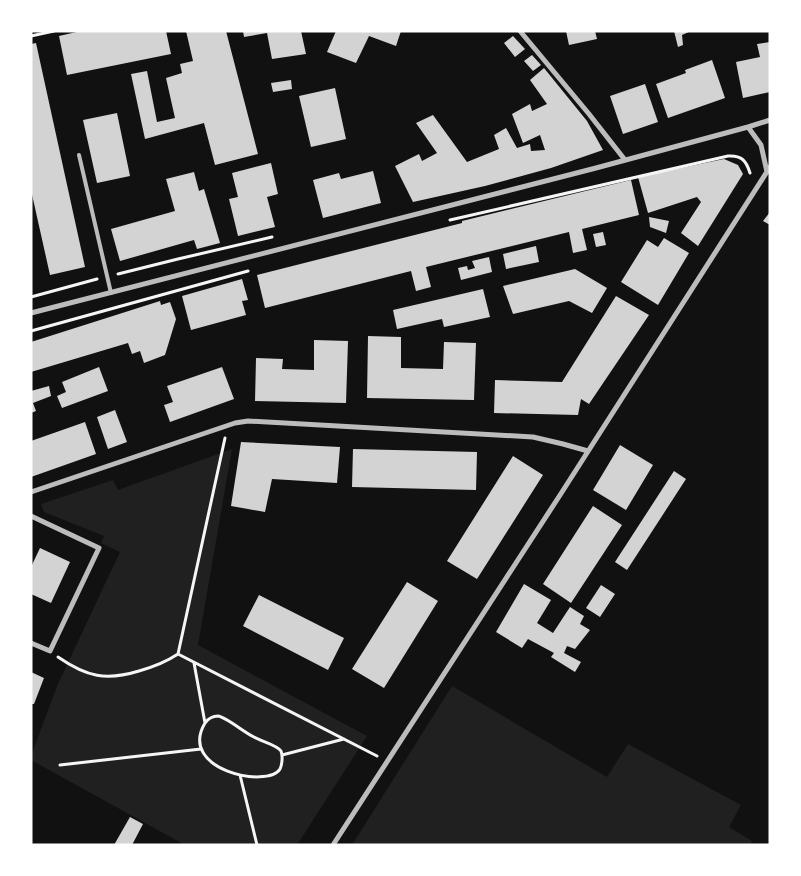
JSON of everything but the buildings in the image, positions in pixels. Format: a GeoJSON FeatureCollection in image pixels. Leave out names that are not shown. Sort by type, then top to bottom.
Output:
{"type":"FeatureCollection","features":[{"type":"Feature","properties":{"kind":"street"},"geometry":{"type":"LineString","coordinates":[[520,31],[625,160]]}},
{"type":"Feature","properties":{"kind":"street"},"geometry":{"type":"LineString","coordinates":[[31,313],[625,160],[770,120]]}},
{"type":"Feature","properties":{"kind":"street"},"geometry":{"type":"LineString","coordinates":[[333,845],[768,170],[760,145],[748,127]]}},
{"type":"Feature","properties":{"kind":"street"},"geometry":{"type":"LineString","coordinates":[[31,492],[236,423],[248,421],[533,438],[588,451]]}},
{"type":"Feature","properties":{"kind":"street"},"geometry":{"type":"LineString","coordinates":[[31,516],[99,548],[50,651],[31,643]]}},
{"type":"Feature","properties":{"kind":"lane"},"geometry":{"type":"LineString","coordinates":[[78,155],[111,293]]}},
{"type":"Feature","properties":{"kind":"path"},"geometry":{"type":"LineString","coordinates":[[31,36],[54,31]]}},
{"type":"Feature","properties":{"kind":"path"},"geometry":{"type":"LineString","coordinates":[[450,220],[728,156],[736,155],[741,158],[748,166],[750,173]]}},
{"type":"Feature","properties":{"kind":"path"},"geometry":{"type":"LineString","coordinates":[[31,331],[252,270]]}},
{"type":"Feature","properties":{"kind":"path"},"geometry":{"type":"LineString","coordinates":[[50,651],[77,669],[106,677],[117,677],[142,670],[162,663],[178,654],[227,426]]}},
{"type":"Feature","properties":{"kind":"path"},"geometry":{"type":"LineString","coordinates":[[178,654],[387,761]]}},
{"type":"Feature","properties":{"kind":"path"},"geometry":{"type":"LineString","coordinates":[[194,662],[205,723]]}},
{"type":"Feature","properties":{"kind":"path"},"geometry":{"type":"LineString","coordinates":[[212,717],[223,718],[253,737],[277,747],[282,755],[282,762],[277,773],[271,776],[258,777],[240,775],[216,766],[203,755],[201,749],[200,735],[205,723],[212,717]]}},
{"type":"Feature","properties":{"kind":"path"},"geometry":{"type":"LineString","coordinates":[[282,755],[344,739]]}},
{"type":"Feature","properties":{"kind":"path"},"geometry":{"type":"LineString","coordinates":[[60,765],[201,749]]}},
{"type":"Feature","properties":{"kind":"path"},"geometry":{"type":"LineString","coordinates":[[240,775],[256,845]]}},
{"type":"Feature","properties":{"kind":"shaded area"},"geometry":{"type":"Polygon","coordinates":[[[232,449],[198,645],[367,736],[297,845],[185,845],[31,760],[57,686],[120,552],[101,543],[104,536],[44,512],[41,504],[113,480],[118,490],[232,449]]]}},
{"type":"Feature","properties":{"kind":"shaded area"},"geometry":{"type":"Polygon","coordinates":[[[452,686],[607,777],[628,744],[741,805],[729,827],[752,841],[750,845],[352,845],[452,686]]]}}]}
